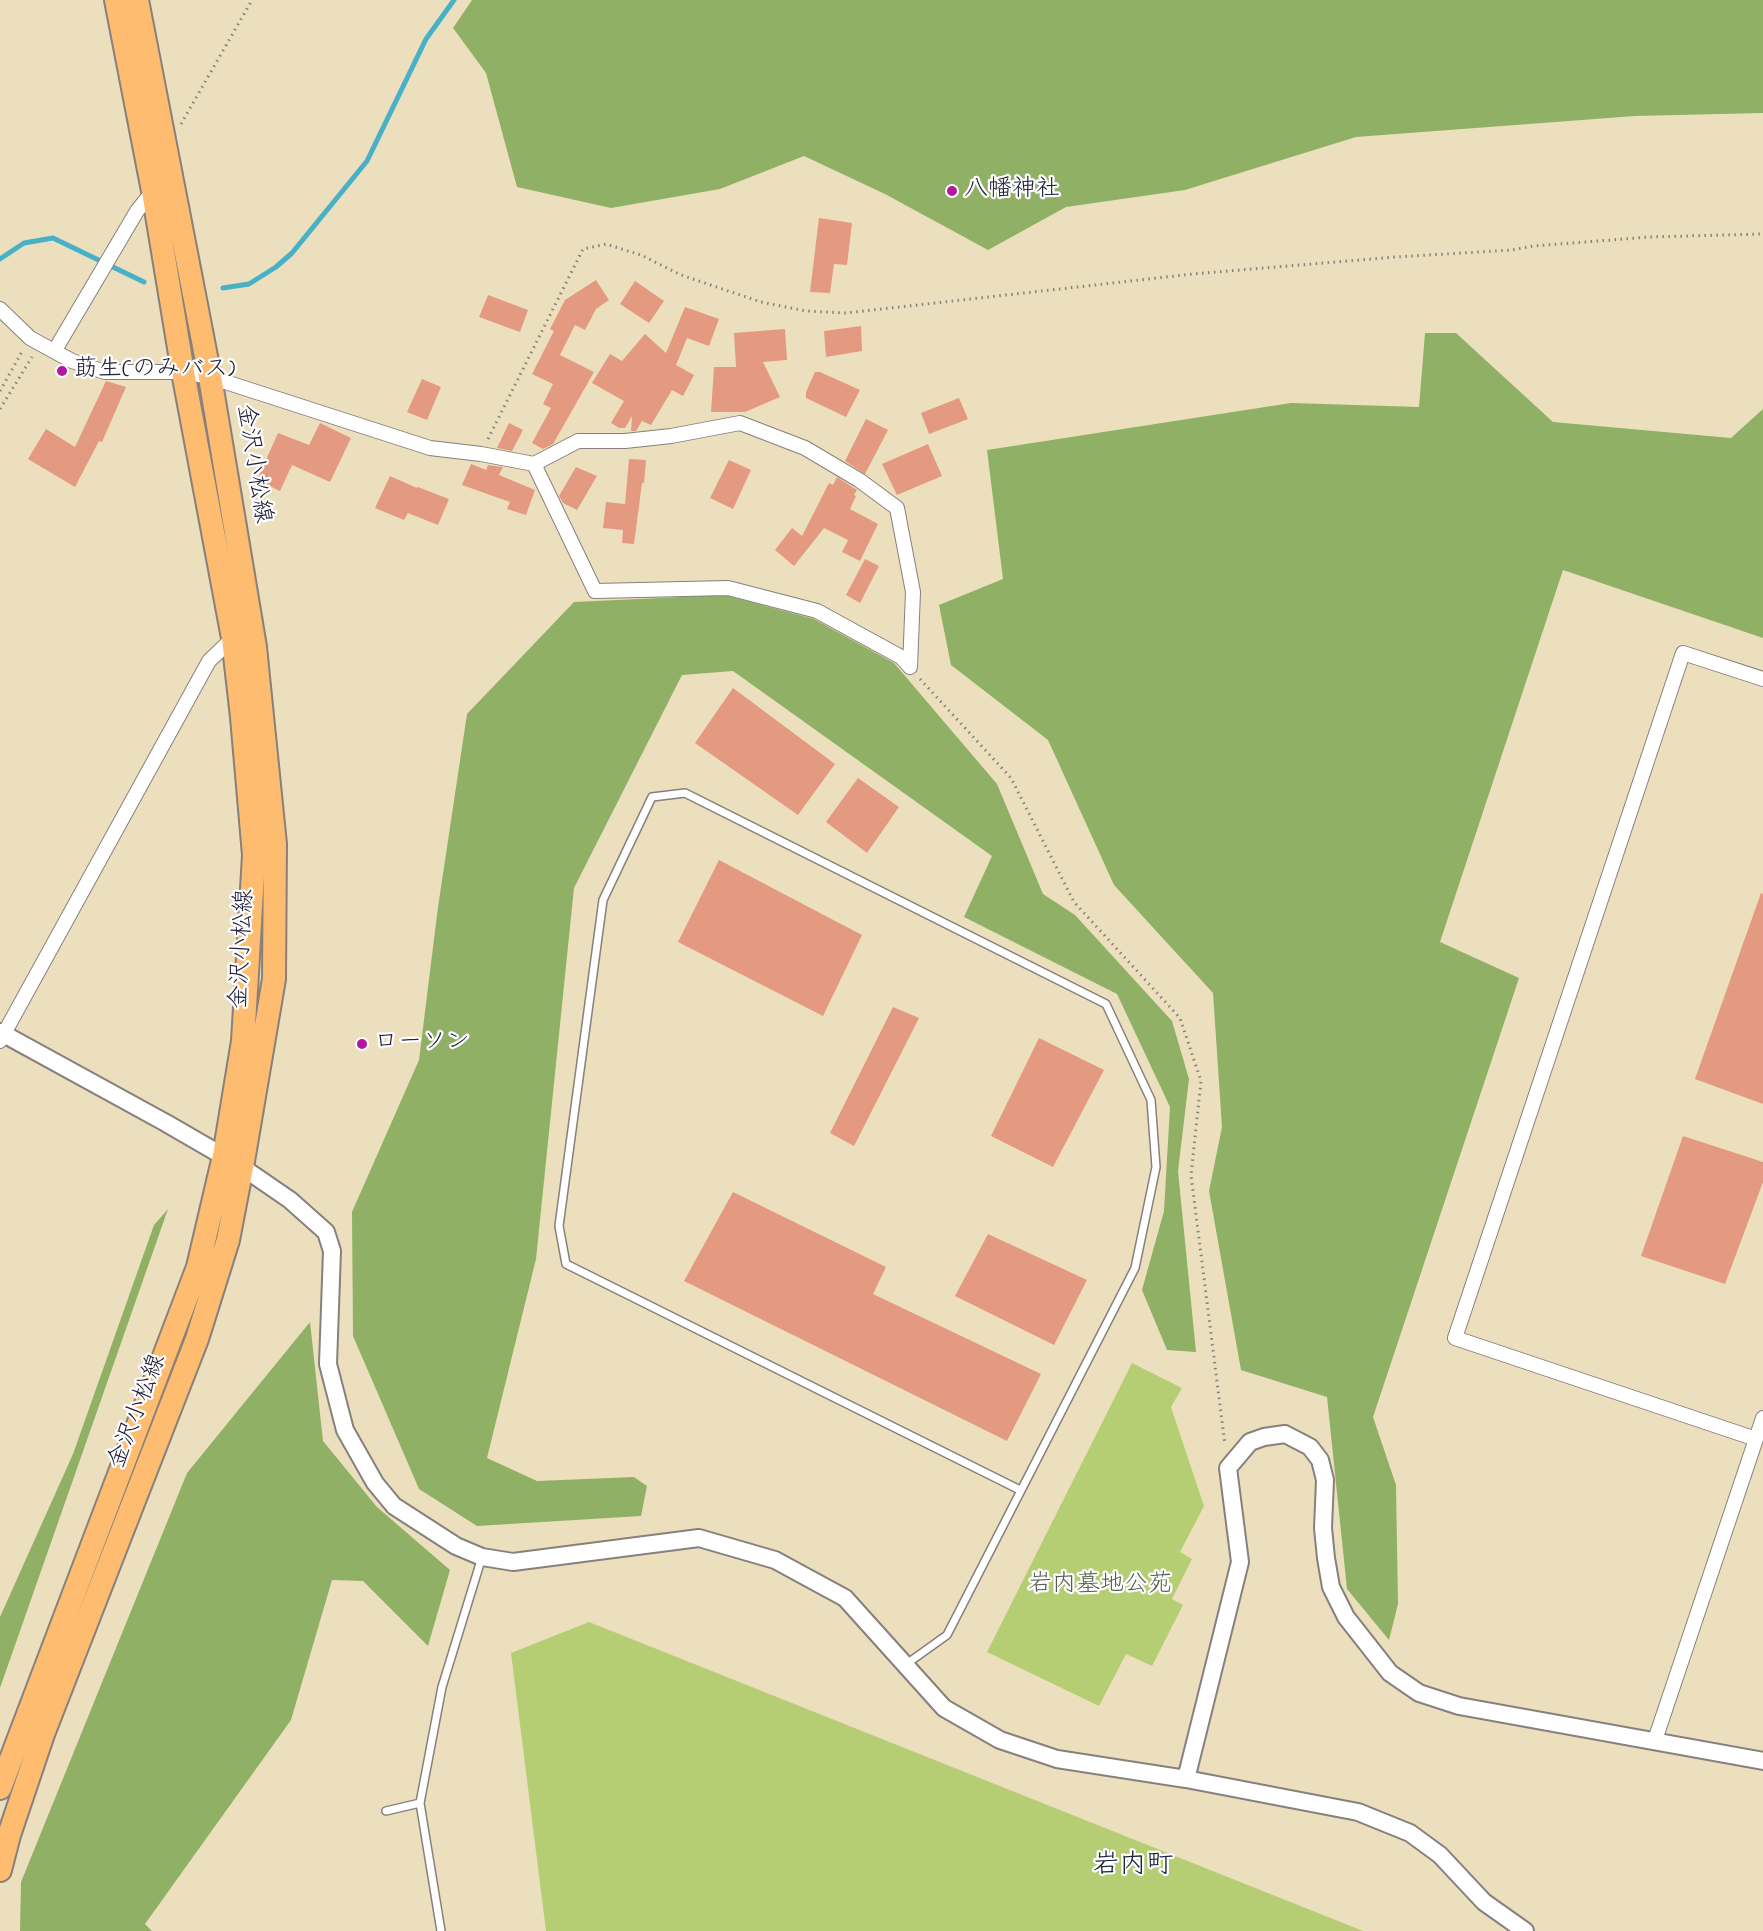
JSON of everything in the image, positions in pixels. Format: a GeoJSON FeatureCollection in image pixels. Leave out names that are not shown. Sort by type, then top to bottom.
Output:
{"type":"FeatureCollection","features":[{"type":"Feature","properties":{"kind":"main road","name":"金沢小松線"},"geometry":{"type":"LineString","coordinates":[[0,1870],[43,1734],[196,1339],[228,1240],[243,1041],[254,855],[233,638],[183,372],[153,191],[116,0]]}},
{"type":"Feature","properties":{"kind":"main road","name":"金沢小松線"},"geometry":{"type":"LineString","coordinates":[[0,1788],[198,1267],[233,1162],[274,979],[275,844],[255,647],[210,377],[137,0]]}},
{"type":"Feature","properties":{"kind":"street"},"geometry":{"type":"LineString","coordinates":[[55,350],[137,211],[153,191]]}},
{"type":"Feature","properties":{"kind":"street"},"geometry":{"type":"LineString","coordinates":[[0,309],[35,340],[72,361],[105,372],[183,372],[210,377],[429,448],[481,454],[534,464],[578,441],[625,441],[671,436],[740,423],[805,448],[859,480],[897,508],[913,592],[910,667],[901,657],[817,611],[728,588],[595,591],[534,464]]}},
{"type":"Feature","properties":{"kind":"street"},"geometry":{"type":"LineString","coordinates":[[233,638],[209,661],[1,1036],[233,1162],[290,1200],[326,1232],[332,1251],[328,1364],[345,1430],[375,1483],[394,1506],[456,1546],[482,1557],[513,1562],[699,1538],[775,1560],[845,1598],[944,1708],[1000,1740],[1057,1759],[1186,1779],[1358,1812],[1410,1833],[1440,1855],[1484,1902],[1525,1931]]}},
{"type":"Feature","properties":{"kind":"street"},"geometry":{"type":"LineString","coordinates":[[1756,1439],[1455,1338],[1683,653],[1763,680]]}},
{"type":"Feature","properties":{"kind":"street"},"geometry":{"type":"LineString","coordinates":[[1654,1740],[1763,1418]]}},
{"type":"Feature","properties":{"kind":"street"},"geometry":{"type":"LineString","coordinates":[[1186,1779],[1240,1562],[1228,1468],[1250,1442],[1285,1434],[1310,1447],[1320,1460],[1324,1480],[1323,1528],[1331,1587],[1346,1617],[1390,1673],[1419,1693],[1459,1706],[1763,1761]]}},
{"type":"Feature","properties":{"kind":"lane"},"geometry":{"type":"LineString","coordinates":[[905,1665],[947,1635],[1135,1268],[1156,1167],[1151,1100],[1106,1004],[685,793],[652,797],[603,900],[558,1226],[566,1264],[1020,1490]]}},
{"type":"Feature","properties":{"kind":"lane"},"geometry":{"type":"LineString","coordinates":[[441,1931],[420,1803],[442,1687],[482,1557]]}},
{"type":"Feature","properties":{"kind":"lane"},"geometry":{"type":"LineString","coordinates":[[386,1811],[420,1803]]}},
{"type":"Feature","properties":{"kind":"path"},"geometry":{"type":"LineString","coordinates":[[180,126],[252,0]]}},
{"type":"Feature","properties":{"kind":"path"},"geometry":{"type":"LineString","coordinates":[[481,454],[583,249],[606,244],[640,255],[681,275],[761,302],[806,311],[846,313],[1193,274],[1395,256],[1512,250],[1533,246],[1649,237],[1763,234]]}},
{"type":"Feature","properties":{"kind":"path"},"geometry":{"type":"LineString","coordinates":[[0,391],[35,340]]}},
{"type":"Feature","properties":{"kind":"path"},"geometry":{"type":"LineString","coordinates":[[0,409],[35,340]]}},
{"type":"Feature","properties":{"kind":"green space"},"geometry":{"type":"Polygon","coordinates":[[[472,0],[1763,0],[1763,113],[1635,116],[1356,137],[1185,190],[1066,207],[988,250],[885,194],[804,156],[720,189],[611,208],[517,187],[486,73],[453,28],[472,0]]]}},
{"type":"Feature","properties":{"kind":"green space"},"geometry":{"type":"Polygon","coordinates":[[[1425,333],[1456,333],[1553,422],[1731,438],[1763,409],[1763,638],[1563,570],[1440,942],[1519,978],[1373,1417],[1396,1485],[1398,1604],[1389,1640],[1347,1589],[1327,1397],[1241,1370],[1209,1191],[1222,1127],[1213,993],[1114,885],[1048,740],[951,665],[939,605],[1003,579],[987,450],[1291,403],[1419,407],[1425,333]]]}},
{"type":"Feature","properties":{"kind":"green space"},"geometry":{"type":"Polygon","coordinates":[[[724,595],[814,619],[894,663],[997,784],[1043,894],[1075,915],[1172,1021],[1189,1079],[1178,1171],[1196,1352],[1167,1350],[1142,1290],[1164,1211],[1170,1107],[1117,994],[964,917],[992,856],[733,671],[682,675],[574,888],[536,1259],[487,1458],[537,1481],[634,1477],[647,1486],[641,1516],[477,1526],[419,1489],[353,1336],[352,1212],[419,1060],[438,907],[467,714],[574,602],[724,595]]]}},
{"type":"Feature","properties":{"kind":"green space"},"geometry":{"type":"Polygon","coordinates":[[[168,1209],[0,1688],[0,1617],[73,1454],[154,1225],[168,1209]]]}},
{"type":"Feature","properties":{"kind":"green space"},"geometry":{"type":"Polygon","coordinates":[[[310,1322],[323,1441],[377,1507],[450,1570],[428,1646],[363,1581],[332,1580],[291,1720],[145,1924],[152,1931],[20,1931],[21,1882],[187,1473],[310,1322]]]}},
{"type":"Feature","properties":{"kind":"green space","name":"岩内墓地公苑"},"geometry":{"type":"Polygon","coordinates":[[[1132,1363],[1182,1388],[1171,1407],[1204,1506],[1180,1552],[1192,1559],[1172,1599],[1183,1605],[1152,1666],[1126,1654],[1099,1706],[987,1652],[1132,1363]]]}},
{"type":"Feature","properties":{"kind":"green space"},"geometry":{"type":"Polygon","coordinates":[[[589,1622],[1363,1931],[546,1931],[511,1653],[589,1622]]]}},
{"type":"Feature","properties":{"kind":"building"},"geometry":{"type":"Polygon","coordinates":[[[819,218],[852,223],[847,265],[834,264],[830,293],[810,292],[819,218]]]}},
{"type":"Feature","properties":{"kind":"building"},"geometry":{"type":"Polygon","coordinates":[[[596,280],[609,300],[596,309],[585,330],[575,325],[560,355],[594,372],[553,444],[543,449],[532,443],[551,408],[543,404],[553,384],[532,374],[554,331],[550,329],[565,300],[596,280]]]}},
{"type":"Feature","properties":{"kind":"building"},"geometry":{"type":"Polygon","coordinates":[[[635,281],[664,301],[649,323],[620,304],[635,281]]]}},
{"type":"Feature","properties":{"kind":"building"},"geometry":{"type":"Polygon","coordinates":[[[488,295],[528,310],[520,332],[479,317],[488,295]]]}},
{"type":"Feature","properties":{"kind":"building"},"geometry":{"type":"Polygon","coordinates":[[[685,307],[719,319],[709,346],[687,338],[676,365],[694,375],[683,396],[672,390],[651,425],[642,421],[636,431],[631,431],[632,416],[625,428],[619,428],[611,423],[624,401],[592,383],[610,354],[622,361],[645,334],[666,353],[685,307]]]}},
{"type":"Feature","properties":{"kind":"building"},"geometry":{"type":"Polygon","coordinates":[[[861,326],[862,351],[826,357],[824,331],[861,326]]]}},
{"type":"Feature","properties":{"kind":"building"},"geometry":{"type":"Polygon","coordinates":[[[785,329],[787,360],[763,362],[780,397],[745,412],[711,412],[714,367],[736,367],[734,333],[785,329]]]}},
{"type":"Feature","properties":{"kind":"building"},"geometry":{"type":"Polygon","coordinates":[[[815,372],[820,372],[860,390],[846,417],[806,398],[806,392],[815,372]]]}},
{"type":"Feature","properties":{"kind":"building"},"geometry":{"type":"Polygon","coordinates":[[[422,379],[441,387],[427,420],[407,412],[422,379]]]}},
{"type":"Feature","properties":{"kind":"building"},"geometry":{"type":"Polygon","coordinates":[[[106,381],[126,387],[102,442],[99,441],[75,487],[28,459],[46,429],[75,447],[106,381]]]}},
{"type":"Feature","properties":{"kind":"building"},"geometry":{"type":"Polygon","coordinates":[[[959,398],[968,419],[929,434],[921,413],[959,398]]]}},
{"type":"Feature","properties":{"kind":"building"},"geometry":{"type":"Polygon","coordinates":[[[866,419],[888,430],[865,474],[845,461],[866,419]]]}},
{"type":"Feature","properties":{"kind":"building"},"geometry":{"type":"Polygon","coordinates":[[[320,423],[351,438],[330,482],[292,465],[280,491],[257,480],[278,433],[309,445],[320,423]]]}},
{"type":"Feature","properties":{"kind":"building"},"geometry":{"type":"Polygon","coordinates":[[[509,423],[523,430],[512,451],[497,448],[509,423]]]}},
{"type":"Feature","properties":{"kind":"building"},"geometry":{"type":"Polygon","coordinates":[[[928,444],[942,476],[897,495],[882,464],[928,444]]]}},
{"type":"Feature","properties":{"kind":"building"},"geometry":{"type":"Polygon","coordinates":[[[629,459],[646,460],[634,544],[622,543],[623,530],[603,528],[606,502],[625,504],[629,459]]]}},
{"type":"Feature","properties":{"kind":"building"},"geometry":{"type":"Polygon","coordinates":[[[729,460],[751,470],[733,509],[710,498],[729,460]]]}},
{"type":"Feature","properties":{"kind":"building"},"geometry":{"type":"Polygon","coordinates":[[[471,464],[486,470],[488,465],[503,467],[499,475],[535,490],[526,515],[507,509],[510,502],[462,485],[471,464]]]}},
{"type":"Feature","properties":{"kind":"building"},"geometry":{"type":"Polygon","coordinates":[[[576,467],[597,476],[577,510],[563,503],[559,496],[576,467]]]}},
{"type":"Feature","properties":{"kind":"building"},"geometry":{"type":"Polygon","coordinates":[[[390,476],[449,499],[438,525],[408,513],[404,520],[375,508],[390,476]]]}},
{"type":"Feature","properties":{"kind":"building"},"geometry":{"type":"Polygon","coordinates":[[[837,477],[857,490],[850,509],[878,524],[860,561],[842,552],[848,540],[824,528],[794,566],[775,550],[792,528],[802,536],[829,483],[833,485],[837,477]]]}},
{"type":"Feature","properties":{"kind":"building"},"geometry":{"type":"Polygon","coordinates":[[[865,559],[879,566],[860,603],[846,595],[865,559]]]}},
{"type":"Feature","properties":{"kind":"building"},"geometry":{"type":"Polygon","coordinates":[[[733,688],[835,764],[798,815],[695,743],[733,688]]]}},
{"type":"Feature","properties":{"kind":"building"},"geometry":{"type":"Polygon","coordinates":[[[858,778],[899,807],[867,853],[826,822],[858,778]]]}},
{"type":"Feature","properties":{"kind":"building"},"geometry":{"type":"Polygon","coordinates":[[[719,860],[862,935],[823,1016],[678,942],[719,860]]]}},
{"type":"Feature","properties":{"kind":"building"},"geometry":{"type":"Polygon","coordinates":[[[1761,893],[1763,894],[1763,1104],[1695,1079],[1761,893]]]}},
{"type":"Feature","properties":{"kind":"building"},"geometry":{"type":"Polygon","coordinates":[[[893,1007],[919,1018],[854,1146],[830,1133],[893,1007]]]}},
{"type":"Feature","properties":{"kind":"building"},"geometry":{"type":"Polygon","coordinates":[[[1039,1038],[1104,1070],[1053,1167],[991,1136],[1039,1038]]]}},
{"type":"Feature","properties":{"kind":"building"},"geometry":{"type":"Polygon","coordinates":[[[1683,1136],[1763,1162],[1763,1182],[1725,1284],[1641,1256],[1683,1136]]]}},
{"type":"Feature","properties":{"kind":"building"},"geometry":{"type":"Polygon","coordinates":[[[733,1192],[886,1267],[873,1294],[1041,1374],[1007,1441],[684,1281],[733,1192]]]}},
{"type":"Feature","properties":{"kind":"building"},"geometry":{"type":"Polygon","coordinates":[[[988,1234],[1087,1280],[1054,1345],[955,1296],[988,1234]]]}},
{"type":"Feature","properties":{"kind":"waterway"},"geometry":{"type":"LineString","coordinates":[[223,288],[249,284],[276,267],[292,253],[367,161],[426,39],[454,0]]}},
{"type":"Feature","properties":{"kind":"waterway"},"geometry":{"type":"LineString","coordinates":[[0,259],[24,243],[53,238],[144,282]]}},
{"type":"Feature","properties":{"kind":"place","name":"八幡神社"},"geometry":{"type":"Point","coordinates":[952,191]}},
{"type":"Feature","properties":{"kind":"place","name":"莇生(のみバス)"},"geometry":{"type":"Point","coordinates":[62,371]}},
{"type":"Feature","properties":{"kind":"place","name":"ローソン"},"geometry":{"type":"Point","coordinates":[362,1044]}},
{"type":"Feature","properties":{"kind":"district","name":"岩内町"},"geometry":{"type":"Point","coordinates":[1133,1868]}}]}
